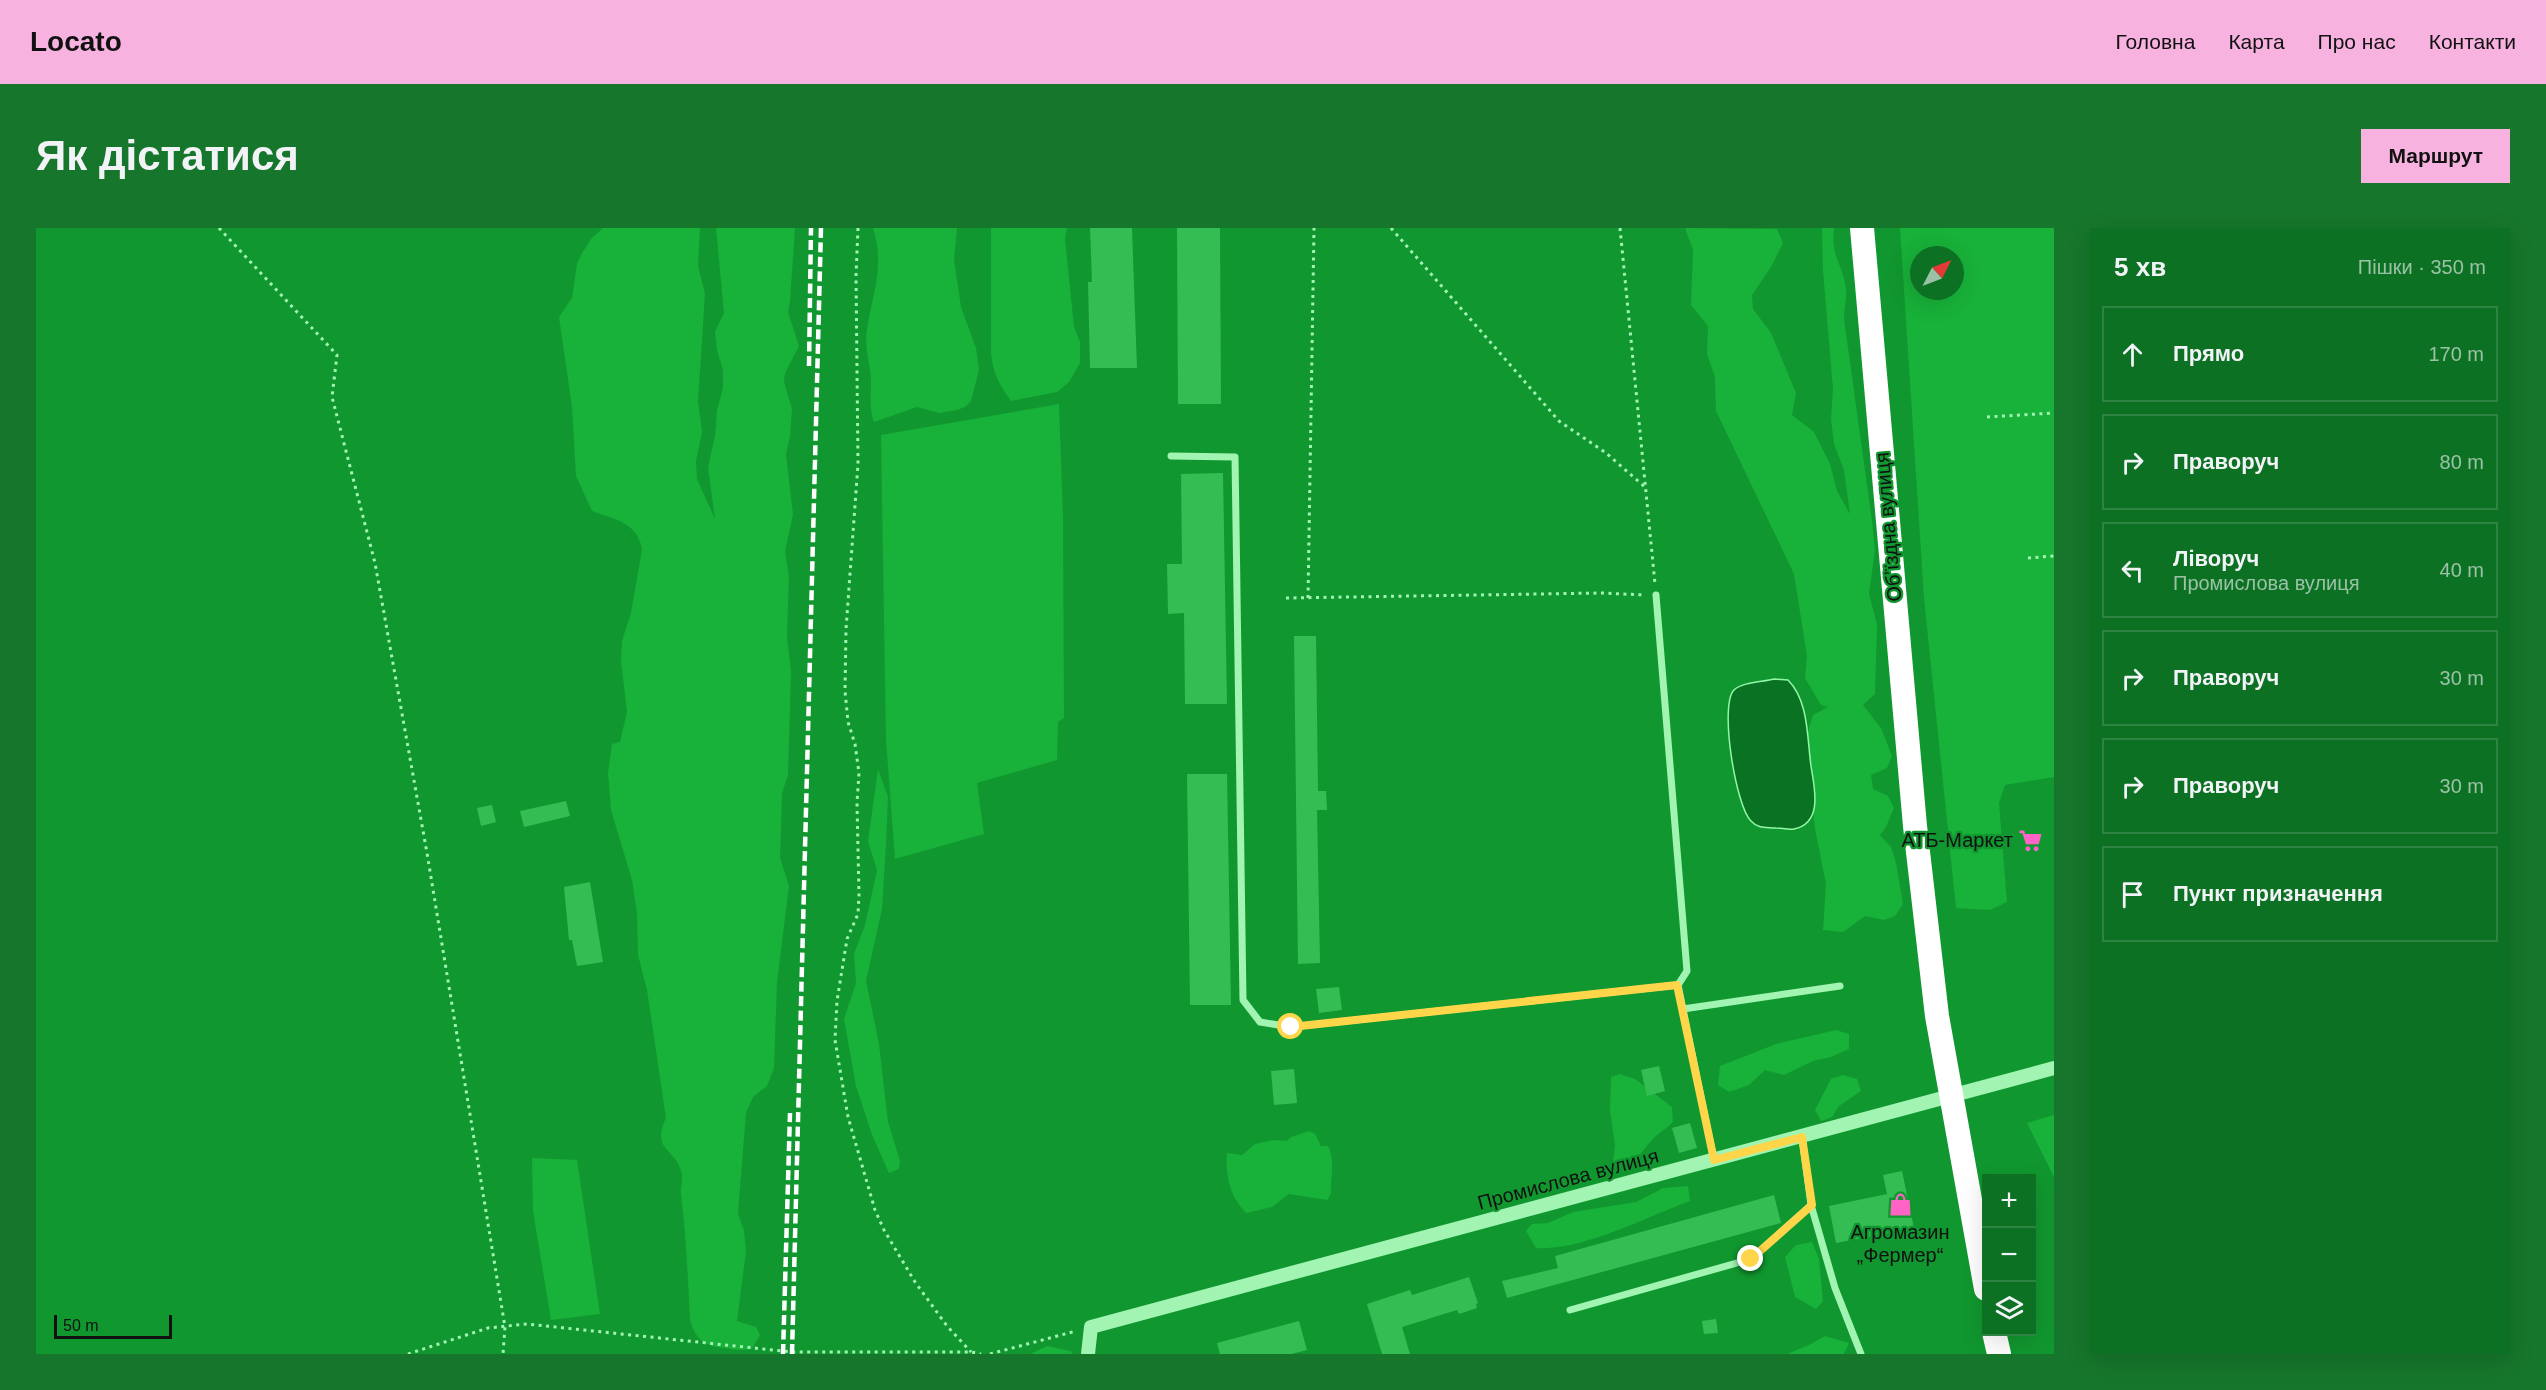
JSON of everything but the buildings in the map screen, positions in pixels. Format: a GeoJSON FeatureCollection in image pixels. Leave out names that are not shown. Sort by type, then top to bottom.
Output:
{"type":"FeatureCollection","features":[{"type":"Feature","properties":{"kind":"highway","name":"Обʼїздна вулиця"},"geometry":{"type":"LineString","coordinates":[[1862,228],[1915,826],[1937,1016],[1985,1282]]}},
{"type":"Feature","properties":{"kind":"highway"},"geometry":{"type":"LineString","coordinates":[[1995,1336],[1999,1354]]}},
{"type":"Feature","properties":{"kind":"street","name":"Промислова вулиця"},"geometry":{"type":"LineString","coordinates":[[1091,1327],[1951,1098],[2054,1068]]}},
{"type":"Feature","properties":{"kind":"street"},"geometry":{"type":"LineString","coordinates":[[1088,1354],[1091,1327]]}},
{"type":"Feature","properties":{"kind":"lane"},"geometry":{"type":"LineString","coordinates":[[1171,456],[1235,457],[1243,1000],[1260,1022],[1291,1027],[1677,985],[1687,971],[1656,595]]}},
{"type":"Feature","properties":{"kind":"lane"},"geometry":{"type":"LineString","coordinates":[[1677,985],[1714,1160]]}},
{"type":"Feature","properties":{"kind":"lane"},"geometry":{"type":"LineString","coordinates":[[1683,1009],[1840,986]]}},
{"type":"Feature","properties":{"kind":"lane"},"geometry":{"type":"LineString","coordinates":[[1802,1137],[1812,1205],[1835,1288],[1861,1354]]}},
{"type":"Feature","properties":{"kind":"lane"},"geometry":{"type":"LineString","coordinates":[[1570,1310],[1751,1259],[1812,1205]]}},
{"type":"Feature","properties":{"kind":"path"},"geometry":{"type":"LineString","coordinates":[[219,228],[337,355],[332,397],[375,563],[429,864],[505,1327],[503,1354]]}},
{"type":"Feature","properties":{"kind":"path"},"geometry":{"type":"LineString","coordinates":[[858,228],[856,276],[858,464],[846,629],[845,691],[848,722],[855,744],[859,773],[857,803],[859,895],[858,914],[847,939],[837,1001],[835,1040],[848,1116],[875,1210],[884,1230],[922,1291],[947,1326],[971,1352]]}},
{"type":"Feature","properties":{"kind":"path"},"geometry":{"type":"LineString","coordinates":[[1308,598],[1314,228]]}},
{"type":"Feature","properties":{"kind":"path"},"geometry":{"type":"LineString","coordinates":[[1391,228],[1559,421],[1606,453],[1645,487]]}},
{"type":"Feature","properties":{"kind":"path"},"geometry":{"type":"LineString","coordinates":[[1286,598],[1602,593],[1656,595],[1620,228]]}},
{"type":"Feature","properties":{"kind":"path"},"geometry":{"type":"LineString","coordinates":[[1987,417],[2054,413]]}},
{"type":"Feature","properties":{"kind":"path"},"geometry":{"type":"LineString","coordinates":[[2028,558],[2054,556]]}},
{"type":"Feature","properties":{"kind":"path"},"geometry":{"type":"LineString","coordinates":[[408,1354],[488,1328],[526,1324],[792,1352],[971,1352],[981,1354]]}},
{"type":"Feature","properties":{"kind":"path"},"geometry":{"type":"LineString","coordinates":[[990,1354],[1091,1327]]}},
{"type":"Feature","properties":{"kind":"shaded area"},"geometry":{"type":"Polygon","coordinates":[[[603,228],[700,228],[698,266],[705,294],[698,401],[702,432],[696,461],[697,479],[715,519],[708,467],[723,388],[723,370],[715,332],[724,313],[716,228],[795,228],[788,312],[799,346],[785,373],[784,382],[792,409],[786,454],[793,515],[785,551],[789,577],[787,636],[791,671],[788,775],[782,793],[780,858],[789,886],[777,982],[774,1068],[767,1086],[753,1097],[746,1113],[738,1213],[744,1231],[746,1251],[737,1321],[756,1327],[760,1335],[752,1349],[748,1350],[723,1348],[705,1343],[697,1336],[690,1319],[681,1191],[682,1174],[678,1163],[662,1143],[662,1129],[666,1118],[647,990],[638,955],[637,913],[632,880],[611,810],[608,773],[612,744],[620,742],[627,712],[621,661],[622,641],[631,613],[642,549],[630,527],[616,519],[592,511],[576,476],[572,407],[559,317],[572,298],[577,264],[581,255],[591,239],[603,228]]]}},
{"type":"Feature","properties":{"kind":"shaded area"},"geometry":{"type":"Polygon","coordinates":[[[873,228],[957,228],[954,260],[961,307],[976,348],[979,370],[971,401],[965,407],[939,413],[917,407],[874,422],[866,342],[878,267],[873,228]]]}},
{"type":"Feature","properties":{"kind":"shaded area"},"geometry":{"type":"Polygon","coordinates":[[[991,228],[1067,228],[1065,239],[1074,327],[1080,342],[1080,363],[1069,382],[1057,392],[1011,401],[997,378],[991,353],[991,228]]]}},
{"type":"Feature","properties":{"kind":"shaded area"},"geometry":{"type":"Polygon","coordinates":[[[1685,228],[1777,229],[1783,243],[1771,267],[1752,295],[1753,309],[1771,333],[1796,393],[1792,415],[1814,432],[1830,464],[1837,491],[1850,514],[1844,470],[1834,444],[1831,419],[1833,389],[1823,271],[1822,228],[1834,228],[1835,253],[1846,289],[1844,319],[1875,550],[1869,594],[1877,624],[1875,694],[1863,705],[1881,728],[1892,756],[1887,768],[1871,775],[1873,789],[1888,796],[1894,808],[1880,835],[1891,847],[1903,904],[1895,916],[1884,920],[1865,916],[1843,932],[1823,930],[1826,884],[1815,829],[1813,811],[1815,796],[1807,735],[1813,715],[1828,707],[1821,705],[1805,678],[1807,656],[1794,574],[1716,411],[1715,377],[1707,354],[1708,326],[1691,305],[1693,250],[1685,228]]]}},
{"type":"Feature","properties":{"kind":"shaded area"},"geometry":{"type":"Polygon","coordinates":[[[1900,228],[2054,228],[2054,777],[2005,785],[1999,803],[2007,902],[1990,910],[1956,908],[1924,598],[1900,228]]]}},
{"type":"Feature","properties":{"kind":"shaded area"},"geometry":{"type":"Polygon","coordinates":[[[1059,404],[1063,518],[1064,718],[1058,722],[1057,760],[977,783],[984,834],[895,859],[886,740],[881,435],[1059,404]]]}},
{"type":"Feature","properties":{"kind":"shaded area"},"geometry":{"type":"Polygon","coordinates":[[[1774,679],[1788,680],[1795,689],[1800,698],[1808,732],[1815,803],[1810,819],[1794,829],[1762,827],[1751,821],[1740,797],[1731,756],[1728,715],[1734,690],[1747,684],[1774,679]]]}},
{"type":"Feature","properties":{"kind":"shaded area"},"geometry":{"type":"Polygon","coordinates":[[[878,769],[888,797],[886,844],[882,909],[866,981],[879,1044],[888,1122],[900,1161],[899,1169],[889,1173],[872,1135],[856,1086],[844,1019],[856,983],[854,954],[865,925],[877,870],[868,841],[878,769]]]}},
{"type":"Feature","properties":{"kind":"shaded area"},"geometry":{"type":"Polygon","coordinates":[[[1836,1030],[1849,1034],[1849,1049],[1831,1057],[1813,1061],[1784,1075],[1765,1070],[1749,1085],[1729,1092],[1718,1085],[1720,1066],[1776,1044],[1836,1030]]]}},
{"type":"Feature","properties":{"kind":"shaded area"},"geometry":{"type":"Polygon","coordinates":[[[1620,1074],[1635,1079],[1672,1107],[1673,1122],[1653,1138],[1636,1159],[1628,1163],[1613,1162],[1615,1146],[1610,1111],[1611,1077],[1620,1074]]]}},
{"type":"Feature","properties":{"kind":"shaded area"},"geometry":{"type":"Polygon","coordinates":[[[1843,1075],[1857,1079],[1861,1091],[1839,1106],[1832,1117],[1821,1121],[1815,1110],[1831,1079],[1843,1075]]]}},
{"type":"Feature","properties":{"kind":"shaded area"},"geometry":{"type":"Polygon","coordinates":[[[2054,1115],[2054,1177],[2027,1123],[2054,1115]]]}},
{"type":"Feature","properties":{"kind":"shaded area"},"geometry":{"type":"Polygon","coordinates":[[[1309,1131],[1315,1134],[1321,1146],[1328,1146],[1330,1152],[1331,1194],[1327,1200],[1289,1194],[1272,1207],[1246,1213],[1232,1193],[1227,1169],[1227,1153],[1242,1155],[1255,1144],[1274,1140],[1287,1141],[1291,1137],[1309,1131]]]}},
{"type":"Feature","properties":{"kind":"shaded area"},"geometry":{"type":"Polygon","coordinates":[[[532,1158],[577,1160],[600,1314],[551,1320],[533,1211],[532,1158]]]}},
{"type":"Feature","properties":{"kind":"shaded area"},"geometry":{"type":"Polygon","coordinates":[[[1688,1186],[1690,1201],[1594,1239],[1574,1244],[1536,1248],[1526,1231],[1532,1224],[1548,1223],[1573,1212],[1636,1202],[1663,1188],[1688,1186]]]}},
{"type":"Feature","properties":{"kind":"shaded area"},"geometry":{"type":"Polygon","coordinates":[[[1812,1242],[1819,1259],[1823,1301],[1816,1309],[1795,1297],[1785,1257],[1796,1245],[1812,1242]]]}},
{"type":"Feature","properties":{"kind":"shaded area"},"geometry":{"type":"Polygon","coordinates":[[[1825,1336],[1849,1343],[1844,1354],[1787,1354],[1809,1345],[1825,1336]]]}},
{"type":"Feature","properties":{"kind":"shaded area"},"geometry":{"type":"Polygon","coordinates":[[[1047,1346],[1071,1351],[1072,1354],[1030,1354],[1047,1346]]]}},
{"type":"Feature","properties":{"kind":"railway"},"geometry":{"type":"LineString","coordinates":[[809,366],[811,228]]}},
{"type":"Feature","properties":{"kind":"railway"},"geometry":{"type":"LineString","coordinates":[[792,1354],[821,228]]}},
{"type":"Feature","properties":{"kind":"railway"},"geometry":{"type":"LineString","coordinates":[[783,1354],[790,1113]]}},
{"type":"Feature","properties":{"kind":"place","name":"АТБ-Маркет"},"geometry":{"type":"Point","coordinates":[2031,840]}},
{"type":"Feature","properties":{"kind":"place","name":"Агромазин „Фермер“"},"geometry":{"type":"Point","coordinates":[1900,1204]}},
{"type":"Feature","properties":{"kind":"route"},"geometry":{"type":"LineString","coordinates":[[1291,1027],[1677,985],[1714,1160],[1802,1137],[1812,1205],[1751,1259]]}}]}
